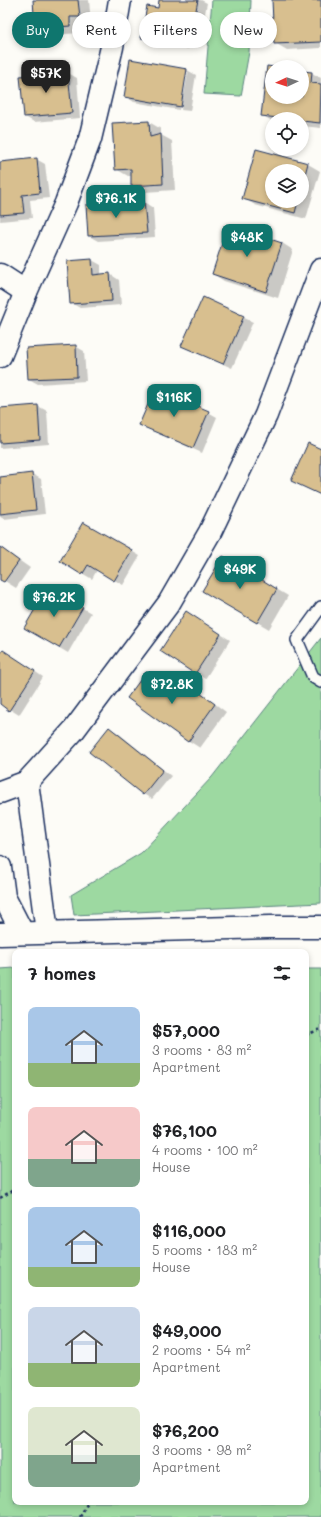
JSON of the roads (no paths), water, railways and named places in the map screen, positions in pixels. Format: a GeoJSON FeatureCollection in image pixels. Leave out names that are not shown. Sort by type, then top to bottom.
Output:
{"type":"FeatureCollection","features":[{"type":"Feature","properties":{"kind":"street"},"geometry":{"type":"LineString","coordinates":[[0,356],[26,292],[66,204],[90,139],[112,47],[120,0]]}},
{"type":"Feature","properties":{"kind":"street"},"geometry":{"type":"LineString","coordinates":[[0,792],[27,782],[74,730],[169,603],[210,532],[266,415],[321,270]]}},
{"type":"Feature","properties":{"kind":"street"},"geometry":{"type":"LineString","coordinates":[[0,275],[26,292]]}},
{"type":"Feature","properties":{"kind":"street"},"geometry":{"type":"LineString","coordinates":[[27,782],[47,932]]}},
{"type":"Feature","properties":{"kind":"street"},"geometry":{"type":"LineString","coordinates":[[0,867],[4,898],[22,932]]}},
{"type":"Feature","properties":{"kind":"street"},"geometry":{"type":"LineString","coordinates":[[0,934],[22,932],[321,927]]}},
{"type":"Feature","properties":{"kind":"lane"},"geometry":{"type":"LineString","coordinates":[[321,608],[297,640],[312,677],[321,682]]}}]}
